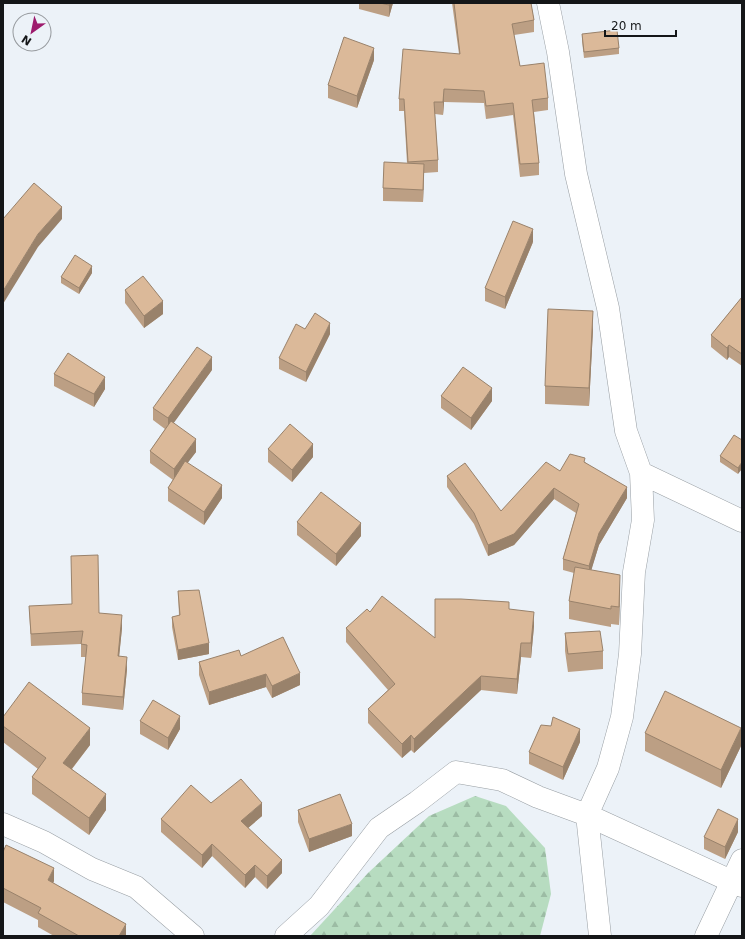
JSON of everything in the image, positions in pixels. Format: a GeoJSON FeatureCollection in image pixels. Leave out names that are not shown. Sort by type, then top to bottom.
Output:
{"type":"FeatureCollection","features":[{"type":"Feature","properties":{"kind":"street"},"geometry":{"type":"LineString","coordinates":[[548,3],[558,52],[576,174],[608,308],[626,431],[641,473],[643,520],[634,572],[630,654],[622,717],[608,768],[587,815],[600,936]]}},
{"type":"Feature","properties":{"kind":"street"},"geometry":{"type":"LineString","coordinates":[[641,473],[742,521]]}},
{"type":"Feature","properties":{"kind":"street"},"geometry":{"type":"LineString","coordinates":[[286,936],[319,906],[378,828],[456,772],[502,780],[538,797],[587,815],[737,884]]}},
{"type":"Feature","properties":{"kind":"street"},"geometry":{"type":"LineString","coordinates":[[3,824],[44,842],[92,869],[136,887],[193,936]]}},
{"type":"Feature","properties":{"kind":"street"},"geometry":{"type":"LineString","coordinates":[[706,936],[737,884],[742,860]]}},
{"type":"Feature","properties":{"kind":"green space"},"geometry":{"type":"Polygon","coordinates":[[[475,796],[506,806],[545,848],[551,894],[540,936],[310,936],[368,873],[429,816],[475,796]]]}},
{"type":"Feature","properties":{"kind":"building"},"geometry":{"type":"Polygon","coordinates":[[[454,3],[531,3],[534,20],[512,24],[520,66],[544,63],[548,98],[532,100],[539,163],[520,164],[513,103],[486,106],[484,91],[444,89],[443,102],[434,102],[438,160],[408,162],[404,99],[399,99],[403,49],[460,54],[454,3]]]}},
{"type":"Feature","properties":{"kind":"building"},"geometry":{"type":"Polygon","coordinates":[[[617,30],[619,48],[584,52],[582,34],[617,30]]]}},
{"type":"Feature","properties":{"kind":"building"},"geometry":{"type":"Polygon","coordinates":[[[344,37],[374,48],[357,96],[328,85],[344,37]]]}},
{"type":"Feature","properties":{"kind":"building"},"geometry":{"type":"Polygon","coordinates":[[[384,162],[424,164],[423,190],[383,188],[384,162]]]}},
{"type":"Feature","properties":{"kind":"building"},"geometry":{"type":"Polygon","coordinates":[[[34,183],[62,207],[38,234],[3,291],[3,219],[34,183]]]}},
{"type":"Feature","properties":{"kind":"building"},"geometry":{"type":"Polygon","coordinates":[[[513,221],[533,229],[505,297],[485,288],[513,221]]]}},
{"type":"Feature","properties":{"kind":"building"},"geometry":{"type":"Polygon","coordinates":[[[75,255],[92,266],[79,288],[61,277],[75,255]]]}},
{"type":"Feature","properties":{"kind":"building"},"geometry":{"type":"Polygon","coordinates":[[[143,276],[163,301],[144,316],[125,290],[143,276]]]}},
{"type":"Feature","properties":{"kind":"building"},"geometry":{"type":"Polygon","coordinates":[[[742,297],[742,354],[729,345],[727,348],[711,335],[742,297]]]}},
{"type":"Feature","properties":{"kind":"building"},"geometry":{"type":"Polygon","coordinates":[[[548,309],[593,311],[589,388],[545,386],[548,309]]]}},
{"type":"Feature","properties":{"kind":"building"},"geometry":{"type":"Polygon","coordinates":[[[315,313],[330,323],[306,372],[279,358],[296,324],[305,329],[315,313]]]}},
{"type":"Feature","properties":{"kind":"building"},"geometry":{"type":"Polygon","coordinates":[[[197,347],[212,357],[168,418],[153,408],[197,347]]]}},
{"type":"Feature","properties":{"kind":"building"},"geometry":{"type":"Polygon","coordinates":[[[68,353],[105,377],[94,394],[54,374],[68,353]]]}},
{"type":"Feature","properties":{"kind":"building"},"geometry":{"type":"Polygon","coordinates":[[[463,367],[492,388],[471,418],[441,396],[463,367]]]}},
{"type":"Feature","properties":{"kind":"building"},"geometry":{"type":"Polygon","coordinates":[[[171,421],[196,439],[174,469],[150,451],[171,421]]]}},
{"type":"Feature","properties":{"kind":"building"},"geometry":{"type":"Polygon","coordinates":[[[290,424],[313,444],[292,470],[268,449],[290,424]]]}},
{"type":"Feature","properties":{"kind":"building"},"geometry":{"type":"Polygon","coordinates":[[[734,435],[742,440],[742,462],[738,468],[720,456],[734,435]]]}},
{"type":"Feature","properties":{"kind":"building"},"geometry":{"type":"Polygon","coordinates":[[[570,454],[585,458],[584,462],[627,487],[599,533],[589,566],[563,559],[579,504],[554,488],[514,534],[488,545],[474,513],[447,476],[465,463],[501,511],[546,462],[560,471],[570,454]]]}},
{"type":"Feature","properties":{"kind":"building"},"geometry":{"type":"Polygon","coordinates":[[[185,461],[222,485],[204,512],[168,488],[185,461]]]}},
{"type":"Feature","properties":{"kind":"building"},"geometry":{"type":"Polygon","coordinates":[[[321,492],[361,523],[336,554],[297,522],[321,492]]]}},
{"type":"Feature","properties":{"kind":"building"},"geometry":{"type":"Polygon","coordinates":[[[98,555],[99,613],[122,615],[118,656],[127,657],[123,697],[82,693],[87,645],[81,644],[83,631],[31,634],[29,606],[72,604],[71,556],[98,555]]]}},
{"type":"Feature","properties":{"kind":"building"},"geometry":{"type":"Polygon","coordinates":[[[575,567],[620,575],[619,607],[611,606],[611,609],[569,601],[575,567]]]}},
{"type":"Feature","properties":{"kind":"building"},"geometry":{"type":"Polygon","coordinates":[[[199,590],[209,643],[178,650],[172,617],[180,615],[178,591],[199,590]]]}},
{"type":"Feature","properties":{"kind":"building"},"geometry":{"type":"Polygon","coordinates":[[[382,596],[435,638],[435,599],[509,602],[509,609],[534,612],[531,643],[521,643],[517,679],[481,676],[414,739],[411,735],[402,744],[368,709],[395,684],[346,628],[367,609],[370,612],[382,596]]]}},
{"type":"Feature","properties":{"kind":"building"},"geometry":{"type":"Polygon","coordinates":[[[600,631],[603,651],[568,654],[565,633],[600,631]]]}},
{"type":"Feature","properties":{"kind":"building"},"geometry":{"type":"Polygon","coordinates":[[[283,637],[300,673],[272,686],[266,674],[209,692],[199,662],[239,650],[241,656],[283,637]]]}},
{"type":"Feature","properties":{"kind":"building"},"geometry":{"type":"Polygon","coordinates":[[[29,682],[90,728],[63,763],[106,794],[89,818],[32,777],[46,758],[3,726],[3,717],[29,682]]]}},
{"type":"Feature","properties":{"kind":"building"},"geometry":{"type":"Polygon","coordinates":[[[665,691],[741,728],[721,770],[645,733],[665,691]]]}},
{"type":"Feature","properties":{"kind":"building"},"geometry":{"type":"Polygon","coordinates":[[[153,700],[180,716],[168,738],[140,721],[153,700]]]}},
{"type":"Feature","properties":{"kind":"building"},"geometry":{"type":"Polygon","coordinates":[[[553,717],[580,729],[563,767],[529,752],[541,725],[551,726],[553,717]]]}},
{"type":"Feature","properties":{"kind":"building"},"geometry":{"type":"Polygon","coordinates":[[[241,779],[262,803],[241,821],[282,860],[267,876],[255,865],[245,875],[212,844],[202,855],[161,819],[191,785],[211,803],[241,779]]]}},
{"type":"Feature","properties":{"kind":"building"},"geometry":{"type":"Polygon","coordinates":[[[340,794],[352,824],[309,839],[298,810],[340,794]]]}},
{"type":"Feature","properties":{"kind":"building"},"geometry":{"type":"Polygon","coordinates":[[[718,809],[738,819],[725,847],[704,837],[718,809]]]}},
{"type":"Feature","properties":{"kind":"building"},"geometry":{"type":"Polygon","coordinates":[[[6,845],[54,868],[48,880],[126,924],[119,936],[79,936],[38,913],[41,908],[3,888],[3,852],[6,845]]]}}]}
